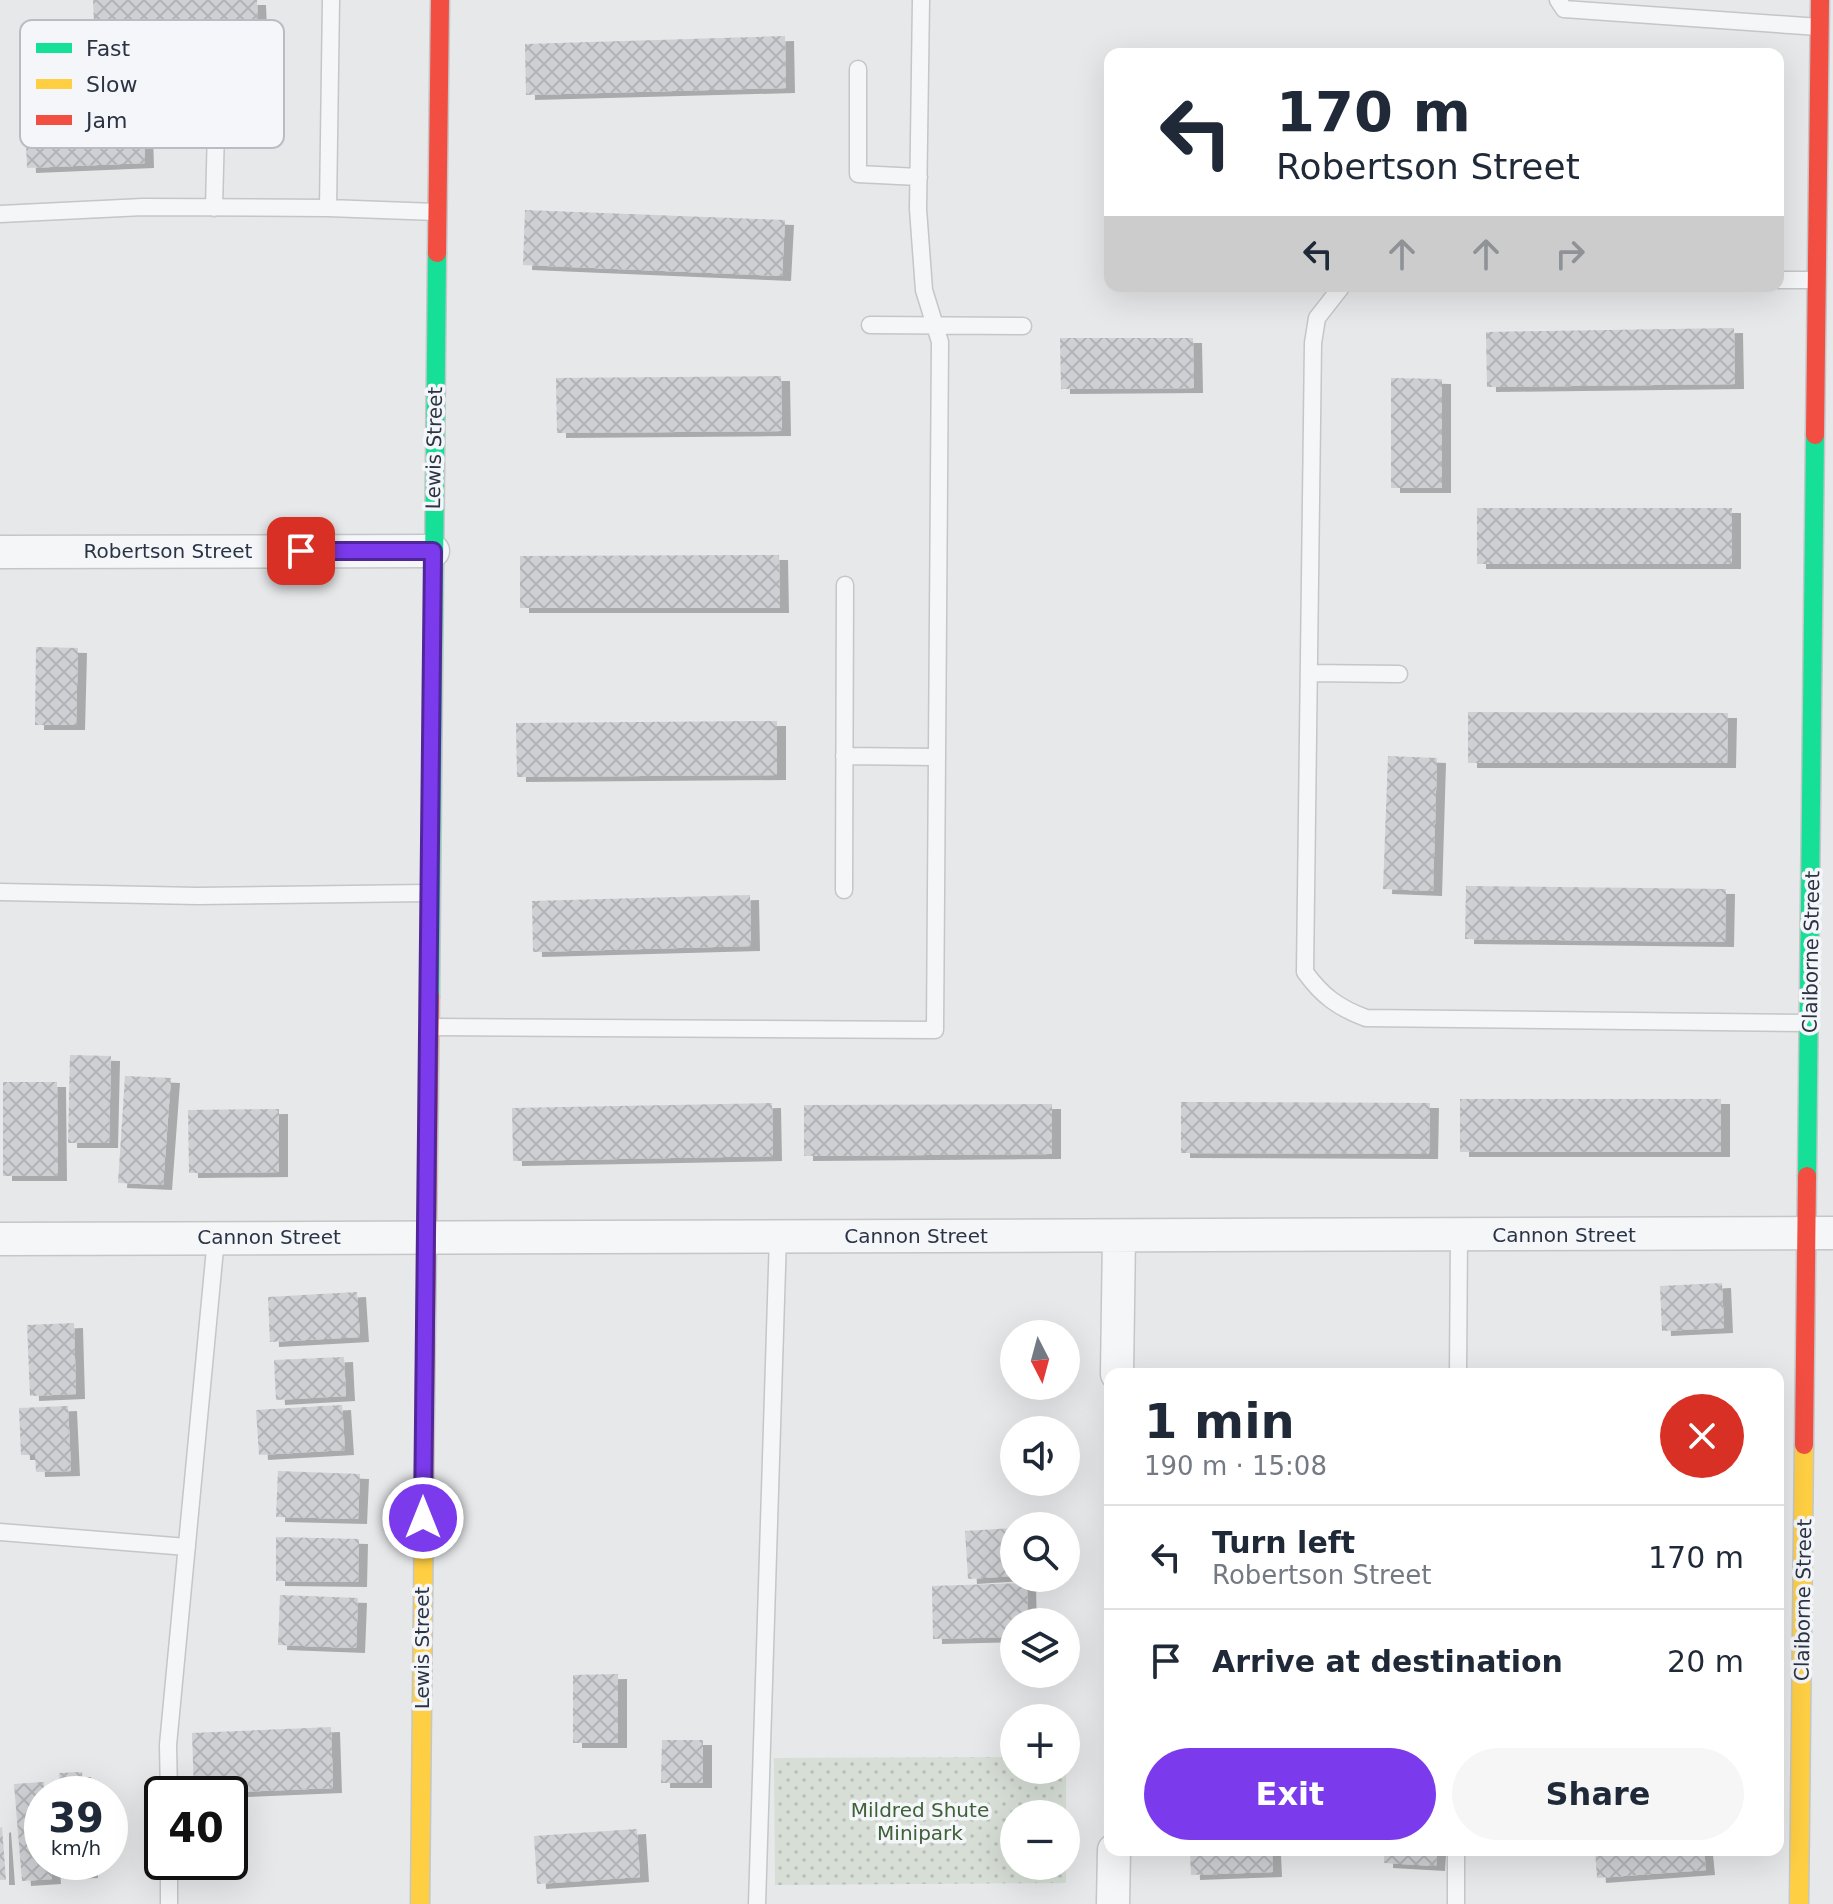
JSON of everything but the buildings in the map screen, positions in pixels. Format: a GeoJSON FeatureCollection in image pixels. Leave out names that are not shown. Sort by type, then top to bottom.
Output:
{"type":"FeatureCollection","features":[{"type":"Feature","properties":{"kind":"street","name":"Lewis Street"},"geometry":{"type":"LineString","coordinates":[[420,1904],[440,0]]}},
{"type":"Feature","properties":{"kind":"street","name":"Claiborne Street"},"geometry":{"type":"LineString","coordinates":[[1799,1904],[1798,1469],[1821,1234],[1811,1023],[1820,0]]}},
{"type":"Feature","properties":{"kind":"street","name":"Robertson Street"},"geometry":{"type":"LineString","coordinates":[[0,552],[433,551]]}},
{"type":"Feature","properties":{"kind":"street","name":"Cannon Street"},"geometry":{"type":"LineString","coordinates":[[0,1239],[1821,1234]]}},
{"type":"Feature","properties":{"kind":"street"},"geometry":{"type":"LineString","coordinates":[[1117,1368],[1119,1236]]}},
{"type":"Feature","properties":{"kind":"street"},"geometry":{"type":"LineString","coordinates":[[1113,1904],[1114,1856]]}},
{"type":"Feature","properties":{"kind":"lane"},"geometry":{"type":"LineString","coordinates":[[328,208],[331,0]]}},
{"type":"Feature","properties":{"kind":"lane"},"geometry":{"type":"LineString","coordinates":[[427,1027],[935,1030],[940,342],[924,290],[919,177],[921,0]]}},
{"type":"Feature","properties":{"kind":"lane"},"geometry":{"type":"LineString","coordinates":[[1558,0],[1564,9],[1820,27]]}},
{"type":"Feature","properties":{"kind":"lane"},"geometry":{"type":"LineString","coordinates":[[858,69],[858,174],[919,177]]}},
{"type":"Feature","properties":{"kind":"lane"},"geometry":{"type":"LineString","coordinates":[[214,208],[216,148]]}},
{"type":"Feature","properties":{"kind":"lane"},"geometry":{"type":"LineString","coordinates":[[0,214],[214,208],[437,212]]}},
{"type":"Feature","properties":{"kind":"lane"},"geometry":{"type":"LineString","coordinates":[[1784,280],[1817,280]]}},
{"type":"Feature","properties":{"kind":"lane"},"geometry":{"type":"LineString","coordinates":[[1337,292],[1317,318],[1313,343],[1305,972],[1318,990],[1339,1008],[1366,1018],[1811,1023]]}},
{"type":"Feature","properties":{"kind":"lane"},"geometry":{"type":"LineString","coordinates":[[870,325],[1023,326]]}},
{"type":"Feature","properties":{"kind":"lane"},"geometry":{"type":"LineString","coordinates":[[844,890],[845,585]]}},
{"type":"Feature","properties":{"kind":"lane"},"geometry":{"type":"LineString","coordinates":[[1309,673],[1399,674]]}},
{"type":"Feature","properties":{"kind":"lane"},"geometry":{"type":"LineString","coordinates":[[844,756],[937,757]]}},
{"type":"Feature","properties":{"kind":"lane"},"geometry":{"type":"LineString","coordinates":[[0,892],[198,896],[429,893]]}},
{"type":"Feature","properties":{"kind":"lane"},"geometry":{"type":"LineString","coordinates":[[1458,1368],[1459,1235]]}},
{"type":"Feature","properties":{"kind":"lane"},"geometry":{"type":"LineString","coordinates":[[757,1904],[778,1236]]}},
{"type":"Feature","properties":{"kind":"lane"},"geometry":{"type":"LineString","coordinates":[[169,1776],[168,1745],[216,1238]]}},
{"type":"Feature","properties":{"kind":"lane"},"geometry":{"type":"LineString","coordinates":[[0,1532],[187,1547]]}},
{"type":"Feature","properties":{"kind":"lane"},"geometry":{"type":"LineString","coordinates":[[1456,1856],[1456,1904]]}},
{"type":"Feature","properties":{"kind":"lane"},"geometry":{"type":"LineString","coordinates":[[169,1880],[169,1904]]}},
{"type":"Feature","properties":{"kind":"green space","name":"Mildred Shute Minipark"},"geometry":{"type":"Polygon","coordinates":[[[1000,1757],[1000,1784],[1066,1784],[1066,1800],[1000,1800],[1000,1880],[1066,1880],[1066,1883],[775,1885],[774,1758],[1000,1757]]]}},
{"type":"Feature","properties":{"kind":"traffic: fast"},"geometry":{"type":"LineString","coordinates":[[430,997],[437,253]]}},
{"type":"Feature","properties":{"kind":"traffic: fast"},"geometry":{"type":"LineString","coordinates":[[1807,1176],[1815,435]]}},
{"type":"Feature","properties":{"kind":"traffic: slow"},"geometry":{"type":"LineString","coordinates":[[420,1904],[425,1400]]}},
{"type":"Feature","properties":{"kind":"traffic: slow"},"geometry":{"type":"LineString","coordinates":[[1799,1904],[1804,1445]]}},
{"type":"Feature","properties":{"kind":"traffic: jam"},"geometry":{"type":"LineString","coordinates":[[437,253],[440,0]]}},
{"type":"Feature","properties":{"kind":"traffic: jam"},"geometry":{"type":"LineString","coordinates":[[1815,435],[1820,0]]}},
{"type":"Feature","properties":{"kind":"traffic: jam"},"geometry":{"type":"LineString","coordinates":[[425,1400],[430,997]]}},
{"type":"Feature","properties":{"kind":"traffic: jam"},"geometry":{"type":"LineString","coordinates":[[1804,1445],[1807,1176]]}},
{"type":"Feature","properties":{"kind":"route"},"geometry":{"type":"LineString","coordinates":[[301,551],[433,551],[423,1518]]}}]}
